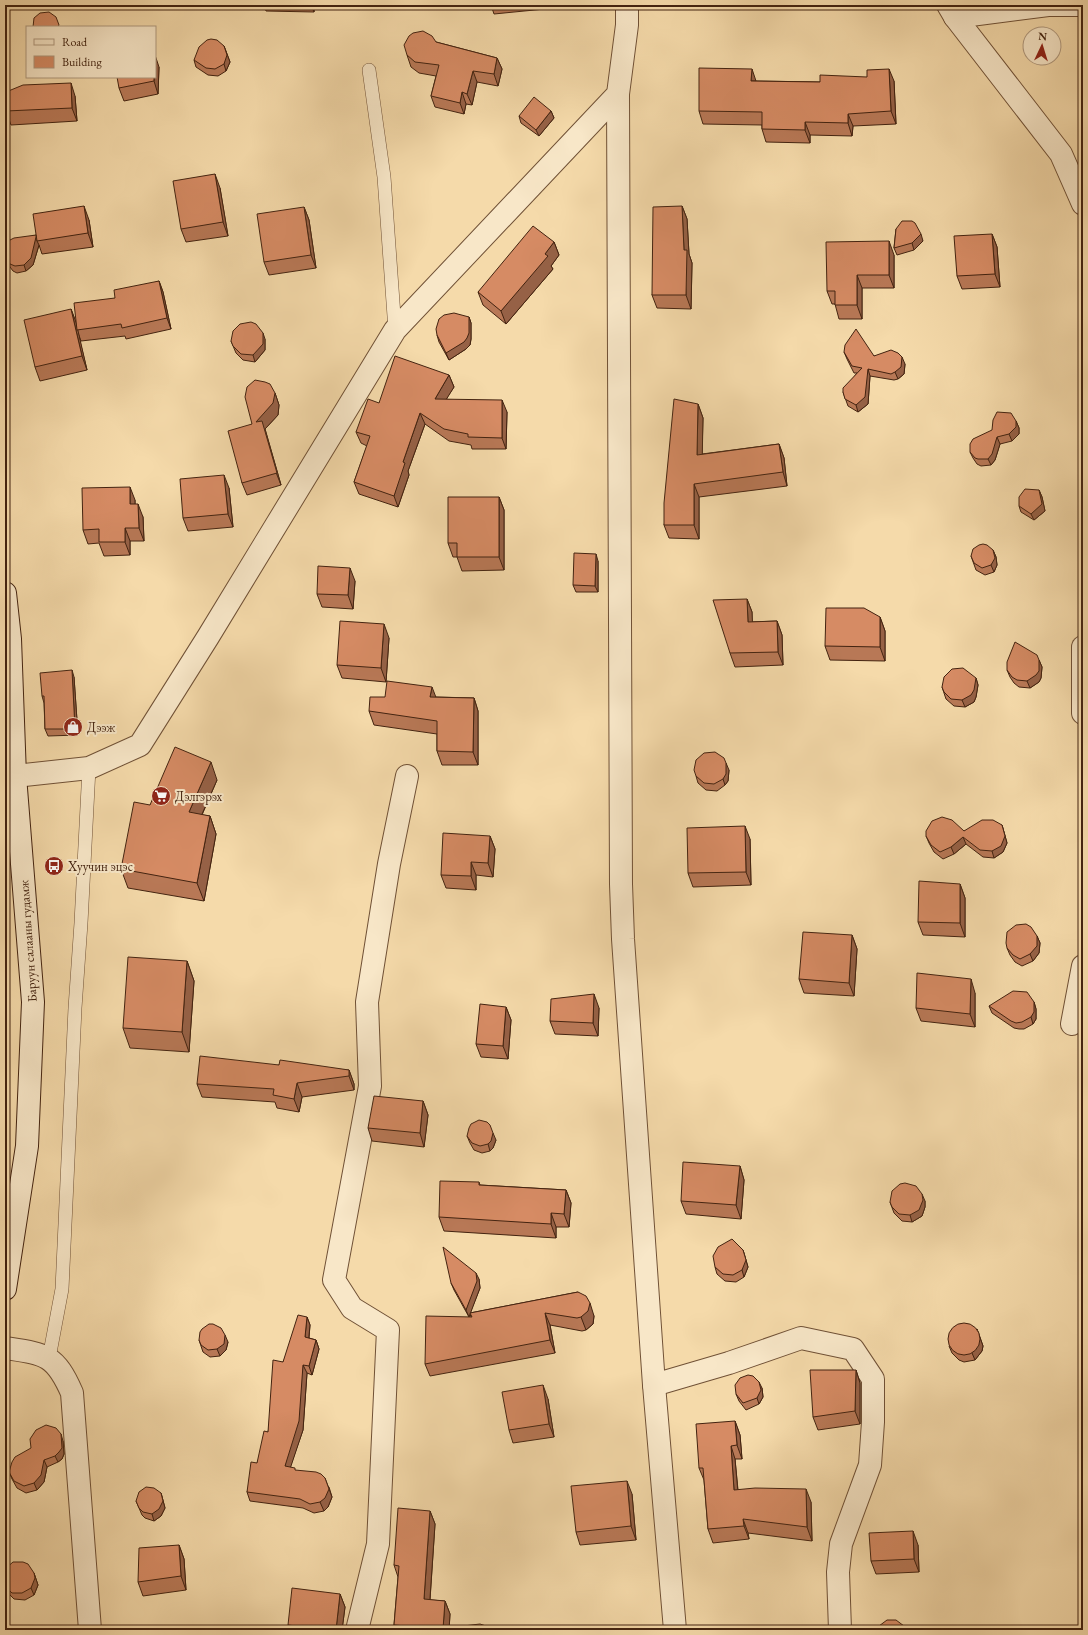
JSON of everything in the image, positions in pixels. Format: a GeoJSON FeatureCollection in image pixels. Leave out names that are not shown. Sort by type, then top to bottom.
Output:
{"type":"FeatureCollection","features":[{"type":"Feature","properties":{"kind":"street"},"geometry":{"type":"LineString","coordinates":[[626,5],[626,25],[618,94],[621,892],[623,947],[654,1385],[674,1630]]}},
{"type":"Feature","properties":{"kind":"street"},"geometry":{"type":"LineString","coordinates":[[952,11],[1048,5],[1078,5]]}},
{"type":"Feature","properties":{"kind":"street"},"geometry":{"type":"LineString","coordinates":[[952,11],[1061,154],[1083,204]]}},
{"type":"Feature","properties":{"kind":"street"},"geometry":{"type":"LineString","coordinates":[[15,776],[89,768],[140,745],[208,637],[395,330],[618,94]]}},
{"type":"Feature","properties":{"kind":"street","name":"Баруун салааны гудамж"},"geometry":{"type":"LineString","coordinates":[[5,593],[10,639],[15,776],[33,1002],[27,1146],[5,1288]]}},
{"type":"Feature","properties":{"kind":"street"},"geometry":{"type":"LineString","coordinates":[[1083,647],[1083,713]]}},
{"type":"Feature","properties":{"kind":"street"},"geometry":{"type":"LineString","coordinates":[[357,1630],[378,1544],[388,1330],[352,1308],[334,1280],[370,1086],[367,1002],[389,864],[407,776]]}},
{"type":"Feature","properties":{"kind":"street"},"geometry":{"type":"LineString","coordinates":[[1072,1024],[1083,966]]}},
{"type":"Feature","properties":{"kind":"street"},"geometry":{"type":"LineString","coordinates":[[654,1385],[729,1363],[801,1338],[853,1349],[873,1379],[873,1422],[870,1465],[841,1544],[838,1572],[840,1630]]}},
{"type":"Feature","properties":{"kind":"street"},"geometry":{"type":"LineString","coordinates":[[5,1348],[32,1352],[49,1358],[64,1374],[72,1393],[90,1630]]}},
{"type":"Feature","properties":{"kind":"lane"},"geometry":{"type":"LineString","coordinates":[[369,70],[384,176],[395,330]]}},
{"type":"Feature","properties":{"kind":"lane"},"geometry":{"type":"LineString","coordinates":[[49,1358],[62,1289],[75,1008],[89,768]]}},
{"type":"Feature","properties":{"kind":"building"},"geometry":{"type":"Polygon","coordinates":[[[49,12],[56,17],[58,26],[33,26],[34,18],[40,13],[49,12]]]}},
{"type":"Feature","properties":{"kind":"building"},"geometry":{"type":"Polygon","coordinates":[[[423,31],[432,36],[436,42],[497,58],[494,74],[473,71],[467,94],[462,92],[460,103],[431,96],[439,65],[415,62],[407,55],[404,45],[409,36],[413,33],[423,31]]]}},
{"type":"Feature","properties":{"kind":"building"},"geometry":{"type":"Polygon","coordinates":[[[207,40],[217,40],[224,46],[227,55],[224,64],[215,69],[206,68],[194,60],[199,47],[207,40]]]}},
{"type":"Feature","properties":{"kind":"building"},"geometry":{"type":"Polygon","coordinates":[[[699,68],[752,69],[751,81],[820,82],[820,75],[867,77],[867,70],[889,69],[891,111],[848,114],[848,123],[805,122],[805,130],[762,129],[762,112],[699,111],[699,68]]]}},
{"type":"Feature","properties":{"kind":"building"},"geometry":{"type":"Polygon","coordinates":[[[117,78],[154,78],[154,81],[119,88],[117,78]]]}},
{"type":"Feature","properties":{"kind":"building"},"geometry":{"type":"Polygon","coordinates":[[[71,83],[72,108],[6,111],[6,92],[23,85],[71,83]]]}},
{"type":"Feature","properties":{"kind":"building"},"geometry":{"type":"Polygon","coordinates":[[[534,97],[551,111],[536,130],[519,116],[534,97]]]}},
{"type":"Feature","properties":{"kind":"building"},"geometry":{"type":"Polygon","coordinates":[[[215,174],[223,222],[181,229],[173,181],[215,174]]]}},
{"type":"Feature","properties":{"kind":"building"},"geometry":{"type":"Polygon","coordinates":[[[84,206],[88,233],[37,241],[33,214],[84,206]]]}},
{"type":"Feature","properties":{"kind":"building"},"geometry":{"type":"Polygon","coordinates":[[[682,206],[684,250],[687,250],[686,295],[652,295],[653,207],[682,206]]]}},
{"type":"Feature","properties":{"kind":"building"},"geometry":{"type":"Polygon","coordinates":[[[304,207],[311,255],[264,262],[257,214],[304,207]]]}},
{"type":"Feature","properties":{"kind":"building"},"geometry":{"type":"Polygon","coordinates":[[[902,221],[912,221],[915,223],[921,234],[912,243],[894,248],[896,229],[902,221]]]}},
{"type":"Feature","properties":{"kind":"building"},"geometry":{"type":"Polygon","coordinates":[[[533,226],[554,242],[545,254],[548,256],[501,311],[478,292],[533,226]]]}},
{"type":"Feature","properties":{"kind":"building"},"geometry":{"type":"Polygon","coordinates":[[[992,234],[995,274],[957,276],[954,236],[992,234]]]}},
{"type":"Feature","properties":{"kind":"building"},"geometry":{"type":"Polygon","coordinates":[[[36,235],[31,258],[24,265],[15,266],[10,264],[5,257],[5,246],[10,240],[14,238],[36,235]]]}},
{"type":"Feature","properties":{"kind":"building"},"geometry":{"type":"Polygon","coordinates":[[[889,241],[889,275],[857,275],[857,305],[835,305],[835,291],[827,291],[826,242],[889,241]]]}},
{"type":"Feature","properties":{"kind":"building"},"geometry":{"type":"Polygon","coordinates":[[[159,281],[167,318],[122,328],[121,324],[77,330],[74,303],[115,298],[114,290],[159,281]]]}},
{"type":"Feature","properties":{"kind":"building"},"geometry":{"type":"Polygon","coordinates":[[[71,309],[82,356],[35,367],[24,320],[71,309]]]}},
{"type":"Feature","properties":{"kind":"building"},"geometry":{"type":"Polygon","coordinates":[[[454,313],[469,317],[469,333],[464,342],[446,353],[437,335],[436,329],[439,319],[444,315],[454,313]]]}},
{"type":"Feature","properties":{"kind":"building"},"geometry":{"type":"Polygon","coordinates":[[[251,322],[256,324],[263,333],[263,344],[253,355],[241,354],[233,346],[231,341],[233,331],[240,324],[251,322]]]}},
{"type":"Feature","properties":{"kind":"building"},"geometry":{"type":"Polygon","coordinates":[[[856,329],[874,356],[891,350],[898,353],[902,357],[901,367],[891,374],[868,369],[865,397],[856,405],[845,399],[843,388],[862,368],[852,366],[844,352],[845,345],[856,329]]]}},
{"type":"Feature","properties":{"kind":"building"},"geometry":{"type":"Polygon","coordinates":[[[395,356],[449,375],[435,399],[502,400],[502,438],[468,437],[468,434],[444,429],[420,413],[403,462],[405,463],[394,496],[354,482],[370,436],[356,432],[368,399],[379,403],[395,356]]]}},
{"type":"Feature","properties":{"kind":"building"},"geometry":{"type":"Polygon","coordinates":[[[255,380],[270,384],[275,393],[273,403],[256,422],[262,421],[277,473],[242,483],[228,431],[252,424],[245,397],[247,387],[255,380]]]}},
{"type":"Feature","properties":{"kind":"building"},"geometry":{"type":"Polygon","coordinates":[[[674,399],[698,404],[697,455],[779,444],[783,472],[694,484],[694,525],[664,525],[664,503],[674,399]]]}},
{"type":"Feature","properties":{"kind":"building"},"geometry":{"type":"Polygon","coordinates":[[[997,412],[1011,413],[1016,421],[1016,427],[1009,434],[997,437],[992,454],[988,459],[975,458],[970,452],[970,444],[973,439],[992,430],[993,420],[997,412]]]}},
{"type":"Feature","properties":{"kind":"building"},"geometry":{"type":"Polygon","coordinates":[[[224,475],[228,514],[183,518],[180,479],[224,475]]]}},
{"type":"Feature","properties":{"kind":"building"},"geometry":{"type":"Polygon","coordinates":[[[130,487],[130,504],[138,504],[139,528],[125,528],[125,542],[99,542],[99,529],[83,530],[82,488],[130,487]]]}},
{"type":"Feature","properties":{"kind":"building"},"geometry":{"type":"Polygon","coordinates":[[[1025,489],[1039,490],[1042,504],[1031,514],[1019,506],[1019,497],[1025,489]]]}},
{"type":"Feature","properties":{"kind":"building"},"geometry":{"type":"Polygon","coordinates":[[[448,497],[499,497],[499,557],[457,557],[457,543],[448,543],[448,497]]]}},
{"type":"Feature","properties":{"kind":"building"},"geometry":{"type":"Polygon","coordinates":[[[983,544],[987,545],[993,550],[995,558],[991,565],[982,568],[974,563],[971,556],[973,549],[983,544]]]}},
{"type":"Feature","properties":{"kind":"building"},"geometry":{"type":"Polygon","coordinates":[[[574,553],[596,554],[595,586],[573,585],[574,553]]]}},
{"type":"Feature","properties":{"kind":"building"},"geometry":{"type":"Polygon","coordinates":[[[318,566],[350,568],[348,595],[317,594],[318,566]]]}},
{"type":"Feature","properties":{"kind":"building"},"geometry":{"type":"Polygon","coordinates":[[[747,599],[748,622],[777,621],[778,652],[730,653],[713,600],[747,599]]]}},
{"type":"Feature","properties":{"kind":"building"},"geometry":{"type":"Polygon","coordinates":[[[826,608],[864,608],[880,617],[880,647],[825,646],[826,608]]]}},
{"type":"Feature","properties":{"kind":"building"},"geometry":{"type":"Polygon","coordinates":[[[340,621],[384,624],[381,668],[337,665],[340,621]]]}},
{"type":"Feature","properties":{"kind":"building"},"geometry":{"type":"Polygon","coordinates":[[[1015,642],[1037,655],[1039,660],[1039,671],[1027,681],[1017,680],[1012,677],[1007,670],[1007,662],[1015,642]]]}},
{"type":"Feature","properties":{"kind":"building"},"geometry":{"type":"Polygon","coordinates":[[[963,668],[976,678],[974,690],[971,695],[962,700],[951,699],[944,692],[942,687],[944,677],[952,669],[963,668]]]}},
{"type":"Feature","properties":{"kind":"building"},"geometry":{"type":"Polygon","coordinates":[[[72,670],[75,729],[45,729],[44,696],[42,696],[40,673],[72,670]]]}},
{"type":"Feature","properties":{"kind":"building"},"geometry":{"type":"Polygon","coordinates":[[[387,681],[432,687],[430,697],[474,698],[473,752],[437,751],[437,721],[369,711],[370,697],[385,697],[387,681]]]}},
{"type":"Feature","properties":{"kind":"building"},"geometry":{"type":"Polygon","coordinates":[[[175,747],[211,762],[189,812],[210,816],[197,883],[121,869],[134,802],[150,805],[175,747]]]}},
{"type":"Feature","properties":{"kind":"building"},"geometry":{"type":"Polygon","coordinates":[[[715,752],[724,758],[726,763],[726,774],[723,779],[714,784],[704,783],[696,776],[694,770],[696,760],[704,753],[715,752]]]}},
{"type":"Feature","properties":{"kind":"building"},"geometry":{"type":"Polygon","coordinates":[[[942,817],[952,820],[964,831],[982,820],[993,820],[1002,825],[1005,836],[1001,846],[992,851],[980,850],[963,837],[951,847],[940,852],[931,845],[926,836],[926,831],[932,821],[942,817]]]}},
{"type":"Feature","properties":{"kind":"building"},"geometry":{"type":"Polygon","coordinates":[[[745,826],[746,872],[688,873],[687,828],[745,826]]]}},
{"type":"Feature","properties":{"kind":"building"},"geometry":{"type":"Polygon","coordinates":[[[443,833],[490,836],[488,863],[471,862],[471,876],[441,875],[443,833]]]}},
{"type":"Feature","properties":{"kind":"building"},"geometry":{"type":"Polygon","coordinates":[[[919,881],[960,884],[960,923],[918,922],[919,881]]]}},
{"type":"Feature","properties":{"kind":"building"},"geometry":{"type":"Polygon","coordinates":[[[1026,924],[1031,927],[1037,936],[1037,946],[1030,954],[1020,959],[1013,955],[1007,948],[1007,932],[1016,925],[1026,924]]]}},
{"type":"Feature","properties":{"kind":"building"},"geometry":{"type":"Polygon","coordinates":[[[803,932],[852,935],[849,983],[799,979],[803,932]]]}},
{"type":"Feature","properties":{"kind":"building"},"geometry":{"type":"Polygon","coordinates":[[[128,957],[187,961],[182,1032],[123,1028],[128,957]]]}},
{"type":"Feature","properties":{"kind":"building"},"geometry":{"type":"Polygon","coordinates":[[[917,973],[971,979],[970,1014],[916,1008],[917,973]]]}},
{"type":"Feature","properties":{"kind":"building"},"geometry":{"type":"Polygon","coordinates":[[[1013,991],[1027,992],[1034,1002],[1034,1012],[1031,1017],[1022,1022],[1016,1023],[1011,1021],[989,1006],[1013,991]]]}},
{"type":"Feature","properties":{"kind":"building"},"geometry":{"type":"Polygon","coordinates":[[[594,994],[593,1023],[550,1021],[551,999],[594,994]]]}},
{"type":"Feature","properties":{"kind":"building"},"geometry":{"type":"Polygon","coordinates":[[[480,1004],[506,1007],[503,1046],[476,1044],[480,1004]]]}},
{"type":"Feature","properties":{"kind":"building"},"geometry":{"type":"Polygon","coordinates":[[[200,1056],[279,1065],[280,1060],[349,1070],[349,1076],[297,1083],[294,1099],[273,1095],[274,1089],[197,1084],[200,1056]]]}},
{"type":"Feature","properties":{"kind":"building"},"geometry":{"type":"Polygon","coordinates":[[[374,1096],[423,1101],[420,1133],[368,1128],[374,1096]]]}},
{"type":"Feature","properties":{"kind":"building"},"geometry":{"type":"Polygon","coordinates":[[[479,1120],[487,1122],[493,1133],[491,1141],[488,1144],[480,1146],[472,1143],[467,1136],[471,1124],[479,1120]]]}},
{"type":"Feature","properties":{"kind":"building"},"geometry":{"type":"Polygon","coordinates":[[[683,1162],[740,1166],[736,1205],[681,1201],[683,1162]]]}},
{"type":"Feature","properties":{"kind":"building"},"geometry":{"type":"Polygon","coordinates":[[[440,1181],[479,1182],[479,1185],[566,1190],[564,1214],[551,1213],[551,1224],[439,1217],[440,1181]]]}},
{"type":"Feature","properties":{"kind":"building"},"geometry":{"type":"Polygon","coordinates":[[[905,1183],[916,1186],[922,1194],[923,1200],[919,1210],[910,1215],[899,1214],[892,1207],[890,1202],[892,1191],[900,1184],[905,1183]]]}},
{"type":"Feature","properties":{"kind":"building"},"geometry":{"type":"Polygon","coordinates":[[[732,1239],[743,1250],[746,1260],[742,1270],[733,1275],[723,1274],[715,1267],[713,1256],[718,1247],[732,1239]]]}},
{"type":"Feature","properties":{"kind":"building"},"geometry":{"type":"Polygon","coordinates":[[[443,1247],[476,1273],[477,1281],[466,1310],[451,1283],[443,1247]]]}},
{"type":"Feature","properties":{"kind":"building"},"geometry":{"type":"Polygon","coordinates":[[[578,1292],[586,1296],[590,1303],[588,1311],[581,1317],[577,1318],[545,1313],[550,1340],[425,1364],[426,1316],[472,1317],[470,1313],[578,1292]]]}},
{"type":"Feature","properties":{"kind":"building"},"geometry":{"type":"Polygon","coordinates":[[[298,1315],[307,1317],[305,1337],[316,1340],[309,1366],[303,1365],[299,1421],[285,1466],[295,1468],[295,1470],[316,1472],[325,1478],[329,1489],[325,1498],[320,1502],[310,1504],[300,1499],[247,1492],[251,1462],[257,1463],[264,1431],[268,1432],[273,1360],[283,1362],[298,1315]]]}},
{"type":"Feature","properties":{"kind":"building"},"geometry":{"type":"Polygon","coordinates":[[[961,1323],[967,1323],[977,1330],[980,1339],[979,1345],[973,1352],[967,1355],[961,1355],[951,1348],[948,1342],[948,1336],[955,1326],[961,1323]]]}},
{"type":"Feature","properties":{"kind":"building"},"geometry":{"type":"Polygon","coordinates":[[[209,1324],[213,1324],[221,1328],[225,1335],[224,1344],[217,1349],[208,1350],[201,1345],[199,1340],[200,1332],[209,1324]]]}},
{"type":"Feature","properties":{"kind":"building"},"geometry":{"type":"Polygon","coordinates":[[[810,1370],[856,1370],[855,1411],[813,1417],[810,1370]]]}},
{"type":"Feature","properties":{"kind":"building"},"geometry":{"type":"Polygon","coordinates":[[[748,1375],[753,1376],[759,1382],[761,1390],[757,1398],[743,1403],[736,1394],[735,1385],[740,1378],[748,1375]]]}},
{"type":"Feature","properties":{"kind":"building"},"geometry":{"type":"Polygon","coordinates":[[[543,1385],[549,1424],[509,1430],[502,1392],[543,1385]]]}},
{"type":"Feature","properties":{"kind":"building"},"geometry":{"type":"Polygon","coordinates":[[[735,1421],[737,1445],[731,1446],[734,1490],[755,1488],[806,1489],[807,1527],[743,1519],[744,1526],[708,1529],[703,1468],[699,1468],[696,1424],[735,1421]]]}},
{"type":"Feature","properties":{"kind":"building"},"geometry":{"type":"Polygon","coordinates":[[[46,1425],[56,1428],[61,1434],[62,1448],[55,1456],[44,1460],[41,1475],[34,1483],[24,1486],[14,1481],[9,1472],[12,1462],[15,1457],[31,1448],[30,1439],[36,1430],[46,1425]]]}},
{"type":"Feature","properties":{"kind":"building"},"geometry":{"type":"Polygon","coordinates":[[[627,1481],[631,1526],[576,1532],[571,1486],[627,1481]]]}},
{"type":"Feature","properties":{"kind":"building"},"geometry":{"type":"Polygon","coordinates":[[[146,1487],[154,1488],[161,1493],[163,1501],[159,1509],[152,1514],[143,1512],[139,1508],[136,1501],[139,1492],[146,1487]]]}},
{"type":"Feature","properties":{"kind":"building"},"geometry":{"type":"Polygon","coordinates":[[[398,1508],[430,1511],[424,1599],[445,1601],[443,1629],[394,1625],[399,1566],[394,1565],[398,1508]]]}},
{"type":"Feature","properties":{"kind":"building"},"geometry":{"type":"Polygon","coordinates":[[[913,1531],[914,1559],[871,1561],[869,1533],[913,1531]]]}},
{"type":"Feature","properties":{"kind":"building"},"geometry":{"type":"Polygon","coordinates":[[[179,1545],[181,1576],[138,1582],[139,1548],[179,1545]]]}},
{"type":"Feature","properties":{"kind":"building"},"geometry":{"type":"Polygon","coordinates":[[[13,1562],[23,1562],[28,1564],[34,1573],[35,1578],[31,1588],[22,1593],[12,1593],[5,1586],[5,1569],[13,1562]]]}},
{"type":"Feature","properties":{"kind":"building"},"geometry":{"type":"Polygon","coordinates":[[[292,1588],[340,1594],[336,1630],[288,1625],[292,1588]]]}},
{"type":"Feature","properties":{"kind":"building"},"geometry":{"type":"Polygon","coordinates":[[[887,1620],[896,1620],[904,1626],[905,1630],[877,1630],[879,1626],[887,1620]]]}},
{"type":"Feature","properties":{"kind":"building"},"geometry":{"type":"Polygon","coordinates":[[[480,1624],[489,1627],[491,1630],[457,1630],[455,1627],[480,1624]]]}},
{"type":"Feature","properties":{"kind":"place","name":"Дээж"},"geometry":{"type":"Point","coordinates":[73,727]}},
{"type":"Feature","properties":{"kind":"place","name":"Дэлгэрэх"},"geometry":{"type":"Point","coordinates":[161,796]}},
{"type":"Feature","properties":{"kind":"place","name":"Хуучин эцэс"},"geometry":{"type":"Point","coordinates":[54,866]}}]}
